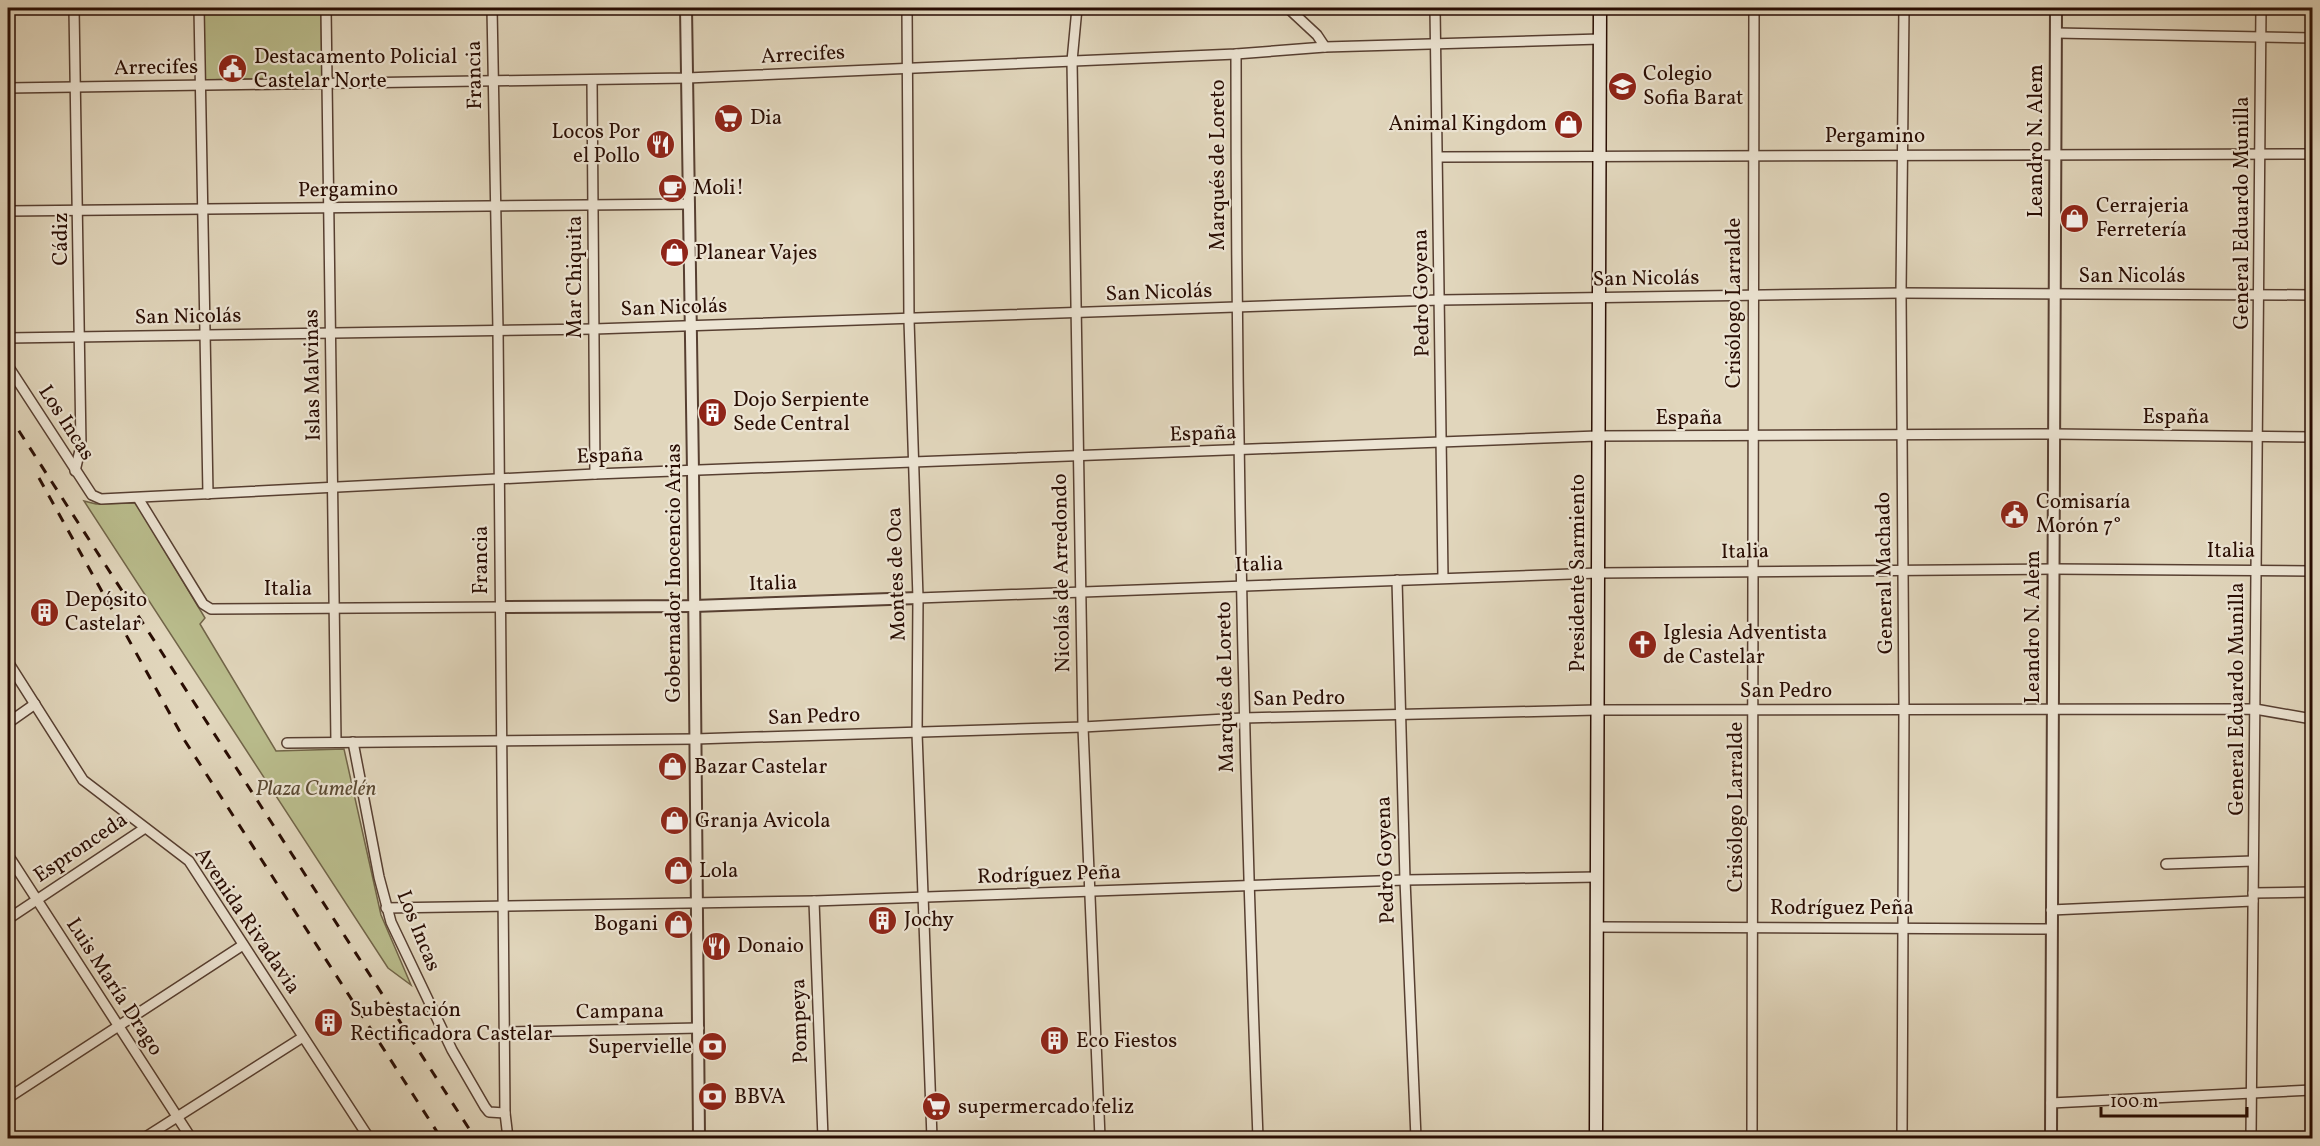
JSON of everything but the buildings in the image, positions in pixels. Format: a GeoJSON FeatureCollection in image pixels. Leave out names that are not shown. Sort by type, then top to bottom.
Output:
{"type":"FeatureCollection","features":[{"type":"Feature","properties":{"kind":"main road","name":"Presidente Sarmiento"},"geometry":{"type":"LineString","coordinates":[[1596,1138],[1600,8]]}},
{"type":"Feature","properties":{"kind":"street","name":"Cádiz"},"geometry":{"type":"LineString","coordinates":[[74,8],[81,446],[75,471]]}},
{"type":"Feature","properties":{"kind":"street"},"geometry":{"type":"LineString","coordinates":[[199,8],[208,494]]}},
{"type":"Feature","properties":{"kind":"street","name":"Islas Malvinas"},"geometry":{"type":"LineString","coordinates":[[326,8],[336,742]]}},
{"type":"Feature","properties":{"kind":"street","name":"Francia"},"geometry":{"type":"LineString","coordinates":[[492,8],[498,330],[505,1113]]}},
{"type":"Feature","properties":{"kind":"street","name":"Gobernador Inocencio Arias"},"geometry":{"type":"LineString","coordinates":[[686,8],[699,1138]]}},
{"type":"Feature","properties":{"kind":"street","name":"Montes de Oca"},"geometry":{"type":"LineString","coordinates":[[907,8],[909,320],[918,598],[917,733],[932,1138]]}},
{"type":"Feature","properties":{"kind":"street","name":"Nicolás de Arredondo"},"geometry":{"type":"LineString","coordinates":[[1077,8],[1072,61],[1083,727],[1100,1138]]}},
{"type":"Feature","properties":{"kind":"street"},"geometry":{"type":"LineString","coordinates":[[1288,8],[1317,35],[1325,48]]}},
{"type":"Feature","properties":{"kind":"street","name":"Pedro Goyena"},"geometry":{"type":"LineString","coordinates":[[1435,8],[1443,578]]}},
{"type":"Feature","properties":{"kind":"street","name":"Crisólogo Larralde"},"geometry":{"type":"LineString","coordinates":[[1752,1138],[1754,572],[1751,296],[1754,8]]}},
{"type":"Feature","properties":{"kind":"street","name":"General Machado"},"geometry":{"type":"LineString","coordinates":[[1902,1138],[1901,927],[1904,708],[1901,293],[1904,8]]}},
{"type":"Feature","properties":{"kind":"street","name":"Leandro N. Alem"},"geometry":{"type":"LineString","coordinates":[[2051,1138],[2056,8]]}},
{"type":"Feature","properties":{"kind":"street","name":"General Eduardo Munilla"},"geometry":{"type":"LineString","coordinates":[[2251,1138],[2261,8]]}},
{"type":"Feature","properties":{"kind":"street"},"geometry":{"type":"LineString","coordinates":[[2056,33],[2313,38]]}},
{"type":"Feature","properties":{"kind":"street","name":"Arrecifes"},"geometry":{"type":"LineString","coordinates":[[8,88],[687,78],[1236,54],[1325,48],[1600,39]]}},
{"type":"Feature","properties":{"kind":"street","name":"Marqués de Loreto"},"geometry":{"type":"LineString","coordinates":[[1236,54],[1236,308],[1243,585],[1243,718],[1258,1138]]}},
{"type":"Feature","properties":{"kind":"street","name":"Mar Chiquita"},"geometry":{"type":"LineString","coordinates":[[591,80],[595,474]]}},
{"type":"Feature","properties":{"kind":"street","name":"Pergamino"},"geometry":{"type":"LineString","coordinates":[[1438,157],[1600,154],[2313,154]]}},
{"type":"Feature","properties":{"kind":"street","name":"Pergamino"},"geometry":{"type":"LineString","coordinates":[[8,211],[689,204]]}},
{"type":"Feature","properties":{"kind":"street","name":"San Nicolás"},"geometry":{"type":"LineString","coordinates":[[8,338],[909,320],[1440,300],[1901,293],[2313,295]]}},
{"type":"Feature","properties":{"kind":"street","name":"Los Incas"},"geometry":{"type":"LineString","coordinates":[[8,366],[75,471],[96,499]]}},
{"type":"Feature","properties":{"kind":"street","name":"España"},"geometry":{"type":"LineString","coordinates":[[96,499],[595,474],[1440,444],[1597,436],[2313,437]]}},
{"type":"Feature","properties":{"kind":"street","name":"Italia"},"geometry":{"type":"LineString","coordinates":[[138,498],[206,607],[334,609],[694,606],[1598,573],[2054,569],[2313,571]]}},
{"type":"Feature","properties":{"kind":"street","name":"Pedro Goyena"},"geometry":{"type":"LineString","coordinates":[[1397,580],[1399,715],[1416,1138]]}},
{"type":"Feature","properties":{"kind":"street","name":"Avenida Rivadavia"},"geometry":{"type":"LineString","coordinates":[[8,662],[83,780],[189,861],[369,1138]]}},
{"type":"Feature","properties":{"kind":"street"},"geometry":{"type":"LineString","coordinates":[[8,723],[35,704]]}},
{"type":"Feature","properties":{"kind":"street","name":"San Pedro"},"geometry":{"type":"LineString","coordinates":[[287,743],[695,739],[1083,727],[1243,718],[1597,710],[1904,708],[2255,710],[2313,719]]}},
{"type":"Feature","properties":{"kind":"street","name":"Los Incas"},"geometry":{"type":"LineString","coordinates":[[353,742],[386,908],[452,1050],[485,1107],[489,1112],[505,1113]]}},
{"type":"Feature","properties":{"kind":"street","name":"Espronceda"},"geometry":{"type":"LineString","coordinates":[[8,919],[145,828]]}},
{"type":"Feature","properties":{"kind":"street","name":"Luis María Drago"},"geometry":{"type":"LineString","coordinates":[[8,855],[116,1026],[191,1138]]}},
{"type":"Feature","properties":{"kind":"street"},"geometry":{"type":"LineString","coordinates":[[2166,864],[2253,861]]}},
{"type":"Feature","properties":{"kind":"street","name":"Rodríguez Peña"},"geometry":{"type":"LineString","coordinates":[[386,908],[697,904],[924,898],[1405,879],[1597,877]]}},
{"type":"Feature","properties":{"kind":"street"},"geometry":{"type":"LineString","coordinates":[[2051,910],[2313,892]]}},
{"type":"Feature","properties":{"kind":"street","name":"Pompeya"},"geometry":{"type":"LineString","coordinates":[[814,901],[823,1138]]}},
{"type":"Feature","properties":{"kind":"street","name":"Rodríguez Peña"},"geometry":{"type":"LineString","coordinates":[[1597,927],[2051,928]]}},
{"type":"Feature","properties":{"kind":"street"},"geometry":{"type":"LineString","coordinates":[[8,1098],[243,945]]}},
{"type":"Feature","properties":{"kind":"street","name":"Campana"},"geometry":{"type":"LineString","coordinates":[[505,1032],[699,1028]]}},
{"type":"Feature","properties":{"kind":"street"},"geometry":{"type":"LineString","coordinates":[[144,1138],[303,1036]]}},
{"type":"Feature","properties":{"kind":"street"},"geometry":{"type":"LineString","coordinates":[[2051,1103],[2313,1090]]}},
{"type":"Feature","properties":{"kind":"street"},"geometry":{"type":"LineString","coordinates":[[505,1113],[508,1138]]}},
{"type":"Feature","properties":{"kind":"green space"},"geometry":{"type":"Polygon","coordinates":[[[203,8],[321,8],[322,77],[204,80],[203,8]]]}},
{"type":"Feature","properties":{"kind":"green space","name":"Plaza Cumelén"},"geometry":{"type":"Polygon","coordinates":[[[84,501],[96,504],[136,503],[205,618],[200,624],[276,751],[344,749],[381,915],[411,985],[388,968],[84,501]]]}},
{"type":"Feature","properties":{"kind":"railway"},"geometry":{"type":"LineString","coordinates":[[8,414],[475,1138]]}},
{"type":"Feature","properties":{"kind":"railway"},"geometry":{"type":"LineString","coordinates":[[39,478],[185,741],[441,1138]]}},
{"type":"Feature","properties":{"kind":"place","name":"Destacamento Policial Castelar Norte"},"geometry":{"type":"Point","coordinates":[233,69]}},
{"type":"Feature","properties":{"kind":"place","name":"Colegio Sofia Barat"},"geometry":{"type":"Point","coordinates":[1622,86]}},
{"type":"Feature","properties":{"kind":"place","name":"Dia"},"geometry":{"type":"Point","coordinates":[729,118]}},
{"type":"Feature","properties":{"kind":"place","name":"Animal Kingdom"},"geometry":{"type":"Point","coordinates":[1568,124]}},
{"type":"Feature","properties":{"kind":"place","name":"Locos Por el Pollo"},"geometry":{"type":"Point","coordinates":[661,144]}},
{"type":"Feature","properties":{"kind":"place","name":"Moli!"},"geometry":{"type":"Point","coordinates":[672,188]}},
{"type":"Feature","properties":{"kind":"place","name":"Cerrajeria Ferretería"},"geometry":{"type":"Point","coordinates":[2075,218]}},
{"type":"Feature","properties":{"kind":"place","name":"Planear Vajes"},"geometry":{"type":"Point","coordinates":[674,253]}},
{"type":"Feature","properties":{"kind":"place","name":"Dojo Serpiente Sede Central"},"geometry":{"type":"Point","coordinates":[712,412]}},
{"type":"Feature","properties":{"kind":"place","name":"Comisaría Morón 7°"},"geometry":{"type":"Point","coordinates":[2015,514]}},
{"type":"Feature","properties":{"kind":"place","name":"Depósito Castelar"},"geometry":{"type":"Point","coordinates":[44,612]}},
{"type":"Feature","properties":{"kind":"place","name":"Iglesia Adventista de Castelar"},"geometry":{"type":"Point","coordinates":[1642,645]}},
{"type":"Feature","properties":{"kind":"place","name":"Bazar Castelar"},"geometry":{"type":"Point","coordinates":[673,767]}},
{"type":"Feature","properties":{"kind":"place","name":"Granja Avicola"},"geometry":{"type":"Point","coordinates":[674,821]}},
{"type":"Feature","properties":{"kind":"place","name":"Lola"},"geometry":{"type":"Point","coordinates":[678,871]}},
{"type":"Feature","properties":{"kind":"place","name":"Jochy"},"geometry":{"type":"Point","coordinates":[883,920]}},
{"type":"Feature","properties":{"kind":"place","name":"Bogani"},"geometry":{"type":"Point","coordinates":[679,924]}},
{"type":"Feature","properties":{"kind":"place","name":"Donaio"},"geometry":{"type":"Point","coordinates":[716,946]}},
{"type":"Feature","properties":{"kind":"place","name":"Subestación Rectificadora Castelar"},"geometry":{"type":"Point","coordinates":[329,1022]}},
{"type":"Feature","properties":{"kind":"place","name":"Eco Fiestos"},"geometry":{"type":"Point","coordinates":[1055,1041]}},
{"type":"Feature","properties":{"kind":"place","name":"Supervielle"},"geometry":{"type":"Point","coordinates":[713,1047]}},
{"type":"Feature","properties":{"kind":"place","name":"BBVA"},"geometry":{"type":"Point","coordinates":[713,1097]}},
{"type":"Feature","properties":{"kind":"place","name":"supermercado feliz"},"geometry":{"type":"Point","coordinates":[937,1107]}}]}
